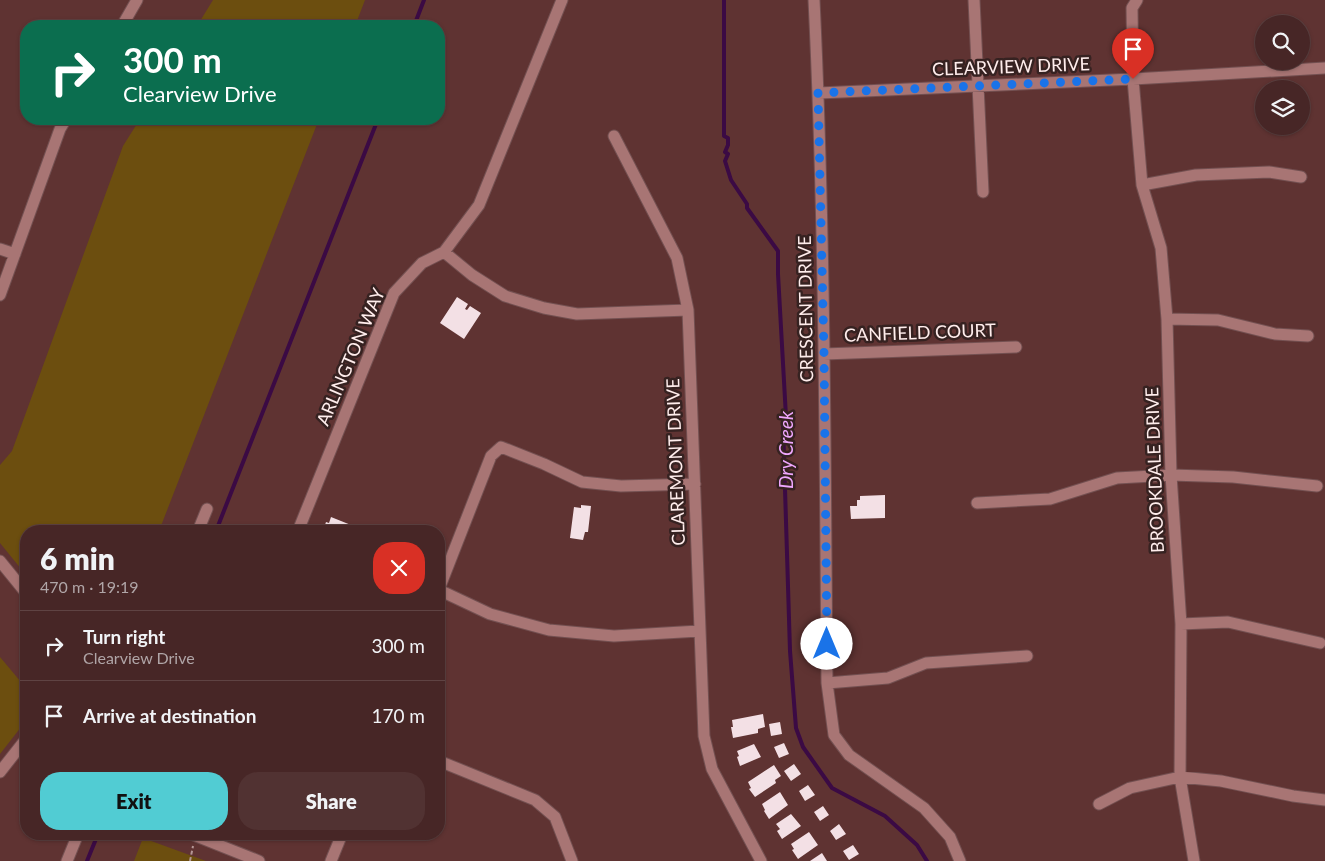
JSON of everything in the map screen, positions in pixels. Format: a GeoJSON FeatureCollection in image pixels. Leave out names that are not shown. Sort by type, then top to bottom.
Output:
{"type":"FeatureCollection","features":[{"type":"Feature","properties":{"kind":"street"},"geometry":{"type":"LineString","coordinates":[[125,20],[137,0]]}},
{"type":"Feature","properties":{"kind":"street","name":"ARLINGTON WAY"},"geometry":{"type":"LineString","coordinates":[[300,525],[394,293],[422,263],[444,252],[479,205],[562,0]]}},
{"type":"Feature","properties":{"kind":"street","name":"CRESCENT DRIVE"},"geometry":{"type":"LineString","coordinates":[[814,0],[824,354],[827,683],[834,735],[849,755],[924,808],[950,838],[960,861]]}},
{"type":"Feature","properties":{"kind":"street"},"geometry":{"type":"LineString","coordinates":[[974,0],[983,192]]}},
{"type":"Feature","properties":{"kind":"street","name":"BROOKDALE DRIVE"},"geometry":{"type":"LineString","coordinates":[[1137,0],[1132,8],[1133,79],[1142,185],[1161,248],[1167,319],[1171,475],[1180,624],[1180,777],[1194,861]]}},
{"type":"Feature","properties":{"kind":"street","name":"CLEARVIEW DRIVE"},"geometry":{"type":"LineString","coordinates":[[818,93],[1133,79],[1325,68]]}},
{"type":"Feature","properties":{"kind":"street"},"geometry":{"type":"LineString","coordinates":[[0,295],[62,125]]}},
{"type":"Feature","properties":{"kind":"street","name":"CLAREMONT DRIVE"},"geometry":{"type":"LineString","coordinates":[[614,136],[677,258],[688,310],[704,736],[712,769],[761,861]]}},
{"type":"Feature","properties":{"kind":"street"},"geometry":{"type":"LineString","coordinates":[[1142,185],[1196,175],[1269,172],[1301,177]]}},
{"type":"Feature","properties":{"kind":"street"},"geometry":{"type":"LineString","coordinates":[[0,249],[15,254]]}},
{"type":"Feature","properties":{"kind":"street"},"geometry":{"type":"LineString","coordinates":[[444,252],[472,275],[506,296],[544,308],[577,314],[688,310]]}},
{"type":"Feature","properties":{"kind":"street"},"geometry":{"type":"LineString","coordinates":[[1167,319],[1218,320],[1276,334],[1308,336]]}},
{"type":"Feature","properties":{"kind":"street","name":"CANFIELD COURT"},"geometry":{"type":"LineString","coordinates":[[824,354],[1016,347]]}},
{"type":"Feature","properties":{"kind":"street"},"geometry":{"type":"LineString","coordinates":[[445,575],[491,456],[502,447],[582,482],[621,486],[695,484]]}},
{"type":"Feature","properties":{"kind":"street"},"geometry":{"type":"LineString","coordinates":[[977,503],[1050,499],[1117,478],[1171,475],[1232,477],[1317,486]]}},
{"type":"Feature","properties":{"kind":"street"},"geometry":{"type":"LineString","coordinates":[[200,525],[207,509]]}},
{"type":"Feature","properties":{"kind":"street"},"geometry":{"type":"LineString","coordinates":[[0,562],[20,587]]}},
{"type":"Feature","properties":{"kind":"street"},"geometry":{"type":"LineString","coordinates":[[445,593],[490,614],[549,630],[614,636],[700,631]]}},
{"type":"Feature","properties":{"kind":"street"},"geometry":{"type":"LineString","coordinates":[[1180,624],[1228,622],[1320,644]]}},
{"type":"Feature","properties":{"kind":"street"},"geometry":{"type":"LineString","coordinates":[[827,683],[888,678],[926,662],[1027,656]]}},
{"type":"Feature","properties":{"kind":"street"},"geometry":{"type":"LineString","coordinates":[[0,772],[20,747]]}},
{"type":"Feature","properties":{"kind":"street"},"geometry":{"type":"LineString","coordinates":[[445,763],[535,800],[555,817],[572,861]]}},
{"type":"Feature","properties":{"kind":"street"},"geometry":{"type":"LineString","coordinates":[[1098,804],[1130,788],[1180,777],[1222,781],[1293,796],[1325,800]]}},
{"type":"Feature","properties":{"kind":"street"},"geometry":{"type":"LineString","coordinates":[[67,861],[76,840]]}},
{"type":"Feature","properties":{"kind":"street"},"geometry":{"type":"LineString","coordinates":[[206,840],[259,861]]}},
{"type":"Feature","properties":{"kind":"street"},"geometry":{"type":"LineString","coordinates":[[331,861],[340,840]]}},
{"type":"Feature","properties":{"kind":"shaded area"},"geometry":{"type":"Polygon","coordinates":[[[213,0],[365,0],[357,20],[201,20],[213,0]]]}},
{"type":"Feature","properties":{"kind":"shaded area"},"geometry":{"type":"Polygon","coordinates":[[[136,125],[317,125],[161,525],[20,525],[20,568],[0,543],[0,465],[12,451],[123,146],[136,125]]]}},
{"type":"Feature","properties":{"kind":"shaded area"},"geometry":{"type":"Polygon","coordinates":[[[0,657],[20,681],[20,728],[0,754],[0,657]]]}},
{"type":"Feature","properties":{"kind":"shaded area"},"geometry":{"type":"Polygon","coordinates":[[[142,840],[148,840],[206,861],[134,861],[142,840]]]}},
{"type":"Feature","properties":{"kind":"building"},"geometry":{"type":"Polygon","coordinates":[[[457,297],[468,304],[465,309],[467,310],[470,306],[481,313],[464,339],[440,323],[457,297]]]}},
{"type":"Feature","properties":{"kind":"building"},"geometry":{"type":"Polygon","coordinates":[[[885,495],[885,518],[851,519],[850,506],[857,506],[857,500],[860,500],[860,496],[885,495]]]}},
{"type":"Feature","properties":{"kind":"building"},"geometry":{"type":"Polygon","coordinates":[[[581,505],[591,506],[588,532],[585,532],[583,540],[570,538],[574,507],[581,508],[581,505]]]}},
{"type":"Feature","properties":{"kind":"building"},"geometry":{"type":"Polygon","coordinates":[[[331,517],[351,525],[325,525],[326,522],[329,523],[331,517]]]}},
{"type":"Feature","properties":{"kind":"building"},"geometry":{"type":"Polygon","coordinates":[[[763,714],[765,727],[758,729],[758,733],[733,738],[732,720],[763,714]]]}},
{"type":"Feature","properties":{"kind":"building"},"geometry":{"type":"Polygon","coordinates":[[[780,722],[782,734],[771,736],[769,724],[780,722]]]}},
{"type":"Feature","properties":{"kind":"building"},"geometry":{"type":"Polygon","coordinates":[[[784,743],[789,754],[779,758],[774,747],[784,743]]]}},
{"type":"Feature","properties":{"kind":"building"},"geometry":{"type":"Polygon","coordinates":[[[754,744],[761,757],[740,766],[737,751],[754,744]]]}},
{"type":"Feature","properties":{"kind":"building"},"geometry":{"type":"Polygon","coordinates":[[[794,764],[801,774],[791,781],[784,771],[794,764]]]}},
{"type":"Feature","properties":{"kind":"building"},"geometry":{"type":"Polygon","coordinates":[[[774,765],[781,776],[775,780],[776,783],[755,797],[749,789],[751,788],[748,782],[774,765]]]}},
{"type":"Feature","properties":{"kind":"building"},"geometry":{"type":"Polygon","coordinates":[[[808,785],[815,795],[805,801],[799,791],[808,785]]]}},
{"type":"Feature","properties":{"kind":"building"},"geometry":{"type":"Polygon","coordinates":[[[780,792],[788,805],[769,819],[762,804],[780,792]]]}},
{"type":"Feature","properties":{"kind":"building"},"geometry":{"type":"Polygon","coordinates":[[[823,806],[829,815],[820,821],[814,812],[823,806]]]}},
{"type":"Feature","properties":{"kind":"building"},"geometry":{"type":"Polygon","coordinates":[[[791,814],[801,826],[782,839],[777,831],[780,829],[776,824],[791,814]]]}},
{"type":"Feature","properties":{"kind":"building"},"geometry":{"type":"Polygon","coordinates":[[[839,824],[846,834],[836,840],[830,831],[839,824]]]}},
{"type":"Feature","properties":{"kind":"building"},"geometry":{"type":"Polygon","coordinates":[[[809,832],[818,845],[798,859],[792,850],[794,849],[791,844],[809,832]]]}},
{"type":"Feature","properties":{"kind":"building"},"geometry":{"type":"Polygon","coordinates":[[[853,845],[859,854],[849,860],[843,851],[853,845]]]}},
{"type":"Feature","properties":{"kind":"building"},"geometry":{"type":"Polygon","coordinates":[[[822,853],[827,861],[810,861],[822,853]]]}},
{"type":"Feature","properties":{"kind":"waterway"},"geometry":{"type":"LineString","coordinates":[[416,20],[424,0]]}},
{"type":"Feature","properties":{"kind":"waterway","name":"Dry Creek"},"geometry":{"type":"LineString","coordinates":[[724,0],[724,136],[728,138],[725,152],[728,154],[725,161],[731,180],[747,204],[747,208],[778,251],[786,417],[783,424],[790,651],[796,728],[803,747],[832,788],[885,816],[917,845],[927,861]]}},
{"type":"Feature","properties":{"kind":"waterway"},"geometry":{"type":"LineString","coordinates":[[218,525],[376,125]]}},
{"type":"Feature","properties":{"kind":"waterway"},"geometry":{"type":"LineString","coordinates":[[87,861],[96,840]]}},
{"type":"Feature","properties":{"kind":"route"},"geometry":{"type":"LineString","coordinates":[[827,644],[824,354],[818,93],[1133,79]]}}]}
